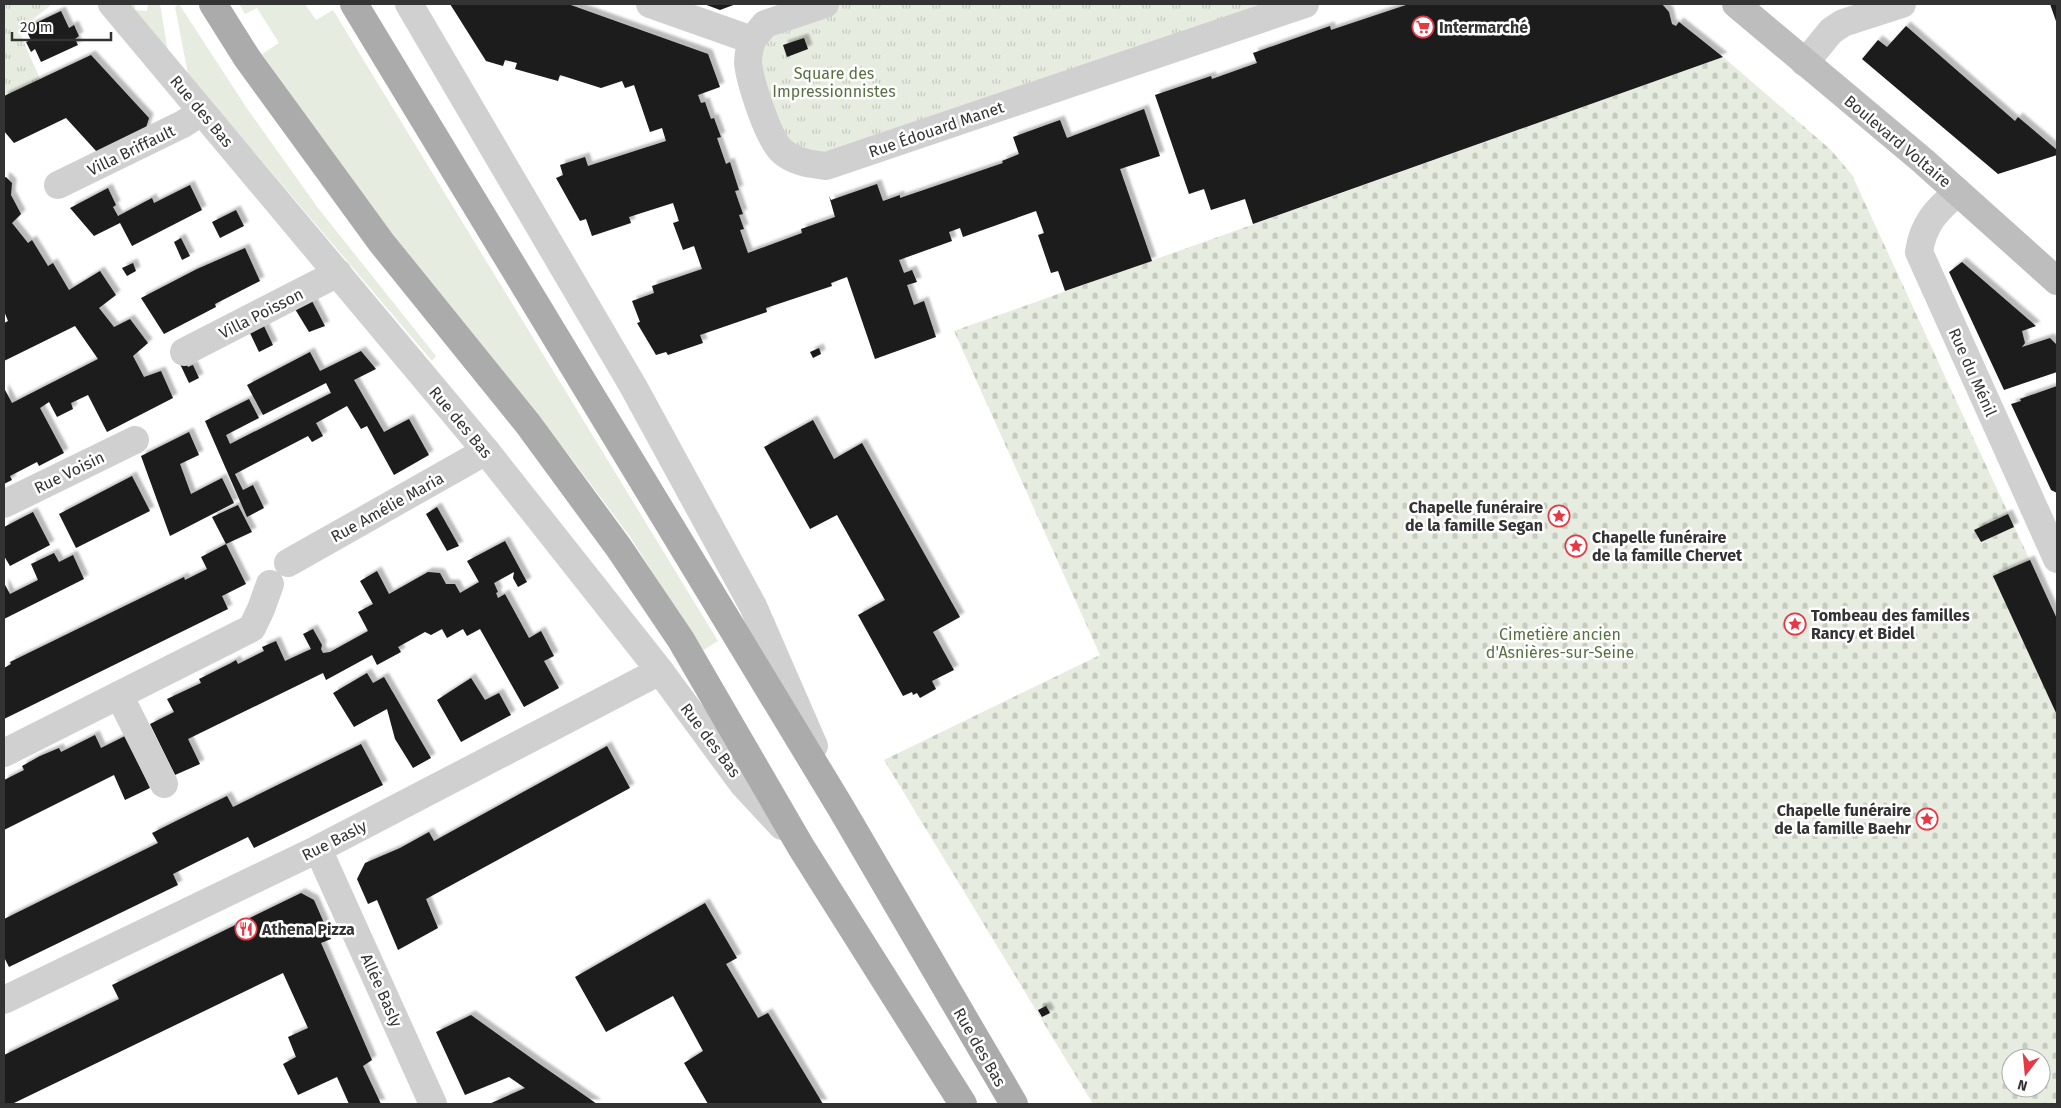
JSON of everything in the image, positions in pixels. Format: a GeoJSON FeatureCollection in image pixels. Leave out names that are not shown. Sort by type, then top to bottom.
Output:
{"type":"FeatureCollection","features":[{"type":"Feature","properties":{"kind":"main road","name":"Rue des Bas"},"geometry":{"type":"LineString","coordinates":[[213,4],[248,58],[381,242],[528,424],[619,548],[681,640],[801,847],[963,1104]]}},
{"type":"Feature","properties":{"kind":"main road","name":"Rue des Bas"},"geometry":{"type":"LineString","coordinates":[[354,4],[841,808],[1014,1104]]}},
{"type":"Feature","properties":{"kind":"main road","name":"Boulevard Voltaire"},"geometry":{"type":"LineString","coordinates":[[1736,4],[1958,192],[2057,282]]}},
{"type":"Feature","properties":{"kind":"street","name":"Rue des Bas"},"geometry":{"type":"LineString","coordinates":[[112,4],[486,451],[660,671],[743,784],[801,847]]}},
{"type":"Feature","properties":{"kind":"street","name":"Rue des Bas"},"geometry":{"type":"LineString","coordinates":[[409,4],[633,386],[753,606],[841,808]]}},
{"type":"Feature","properties":{"kind":"street"},"geometry":{"type":"LineString","coordinates":[[650,4],[752,40],[766,24],[825,4]]}},
{"type":"Feature","properties":{"kind":"street","name":"Rue Édouard Manet"},"geometry":{"type":"LineString","coordinates":[[752,40],[748,60],[751,80],[768,127],[781,151],[802,163],[826,166],[1305,4]]}},
{"type":"Feature","properties":{"kind":"street"},"geometry":{"type":"LineString","coordinates":[[1805,63],[1831,31],[1843,23],[1902,4]]}},
{"type":"Feature","properties":{"kind":"street","name":"Villa Briffault"},"geometry":{"type":"LineString","coordinates":[[58,185],[183,124],[202,112]]}},
{"type":"Feature","properties":{"kind":"street","name":"Rue du Ménil"},"geometry":{"type":"LineString","coordinates":[[1958,192],[1939,208],[1926,225],[1921,238],[1919,252],[2052,533],[2057,559]]}},
{"type":"Feature","properties":{"kind":"street","name":"Villa Poisson"},"geometry":{"type":"LineString","coordinates":[[184,352],[338,273]]}},
{"type":"Feature","properties":{"kind":"street","name":"Rue Voisin"},"geometry":{"type":"LineString","coordinates":[[4,504],[135,440]]}},
{"type":"Feature","properties":{"kind":"street","name":"Rue Amélie Maria"},"geometry":{"type":"LineString","coordinates":[[288,563],[486,451]]}},
{"type":"Feature","properties":{"kind":"street"},"geometry":{"type":"LineString","coordinates":[[4,753],[252,628],[270,584]]}},
{"type":"Feature","properties":{"kind":"street","name":"Rue Basly"},"geometry":{"type":"LineString","coordinates":[[4,1000],[318,849],[660,671]]}},
{"type":"Feature","properties":{"kind":"street"},"geometry":{"type":"LineString","coordinates":[[118,695],[164,784]]}},
{"type":"Feature","properties":{"kind":"street","name":"Allée Basly"},"geometry":{"type":"LineString","coordinates":[[318,849],[433,1104]]}},
{"type":"Feature","properties":{"kind":"green space"},"geometry":{"type":"Polygon","coordinates":[[[4,4],[52,4],[19,31],[40,79],[4,96],[4,4]]]}},
{"type":"Feature","properties":{"kind":"green space"},"geometry":{"type":"Polygon","coordinates":[[[128,4],[135,4],[135,10],[147,11],[148,4],[160,4],[168,52],[128,4]]]}},
{"type":"Feature","properties":{"kind":"green space"},"geometry":{"type":"Polygon","coordinates":[[[179,4],[246,107],[318,208],[436,356],[432,361],[188,74],[175,7],[179,4]]]}},
{"type":"Feature","properties":{"kind":"green space"},"geometry":{"type":"Polygon","coordinates":[[[239,4],[305,4],[316,20],[333,10],[718,641],[702,651],[631,538],[571,458],[391,232],[325,144],[262,54],[279,43],[257,8],[245,14],[239,4]]]}},
{"type":"Feature","properties":{"kind":"green space","name":"Square des Impressionnistes"},"geometry":{"type":"Polygon","coordinates":[[[825,4],[1305,4],[826,166],[781,151],[752,40],[825,4]]]}},
{"type":"Feature","properties":{"kind":"green space","name":"Cimetière ancien d'Asnières-sur-Seine"},"geometry":{"type":"Polygon","coordinates":[[[1723,57],[1831,150],[1852,175],[2057,619],[2057,1104],[1093,1104],[884,760],[1100,655],[954,331],[1723,57]]]}},
{"type":"Feature","properties":{"kind":"building"},"geometry":{"type":"Polygon","coordinates":[[[450,4],[568,4],[708,54],[720,87],[698,95],[701,103],[705,102],[711,119],[714,118],[721,137],[717,138],[726,164],[730,162],[739,190],[735,191],[743,214],[739,215],[744,229],[740,230],[748,253],[802,233],[801,229],[835,217],[829,196],[831,200],[877,184],[883,201],[900,195],[900,198],[1003,163],[1002,161],[1019,154],[1013,137],[1060,120],[1067,138],[1144,109],[1160,156],[1120,169],[1152,261],[1065,291],[1058,271],[1051,273],[1038,235],[1044,233],[1036,211],[963,237],[960,228],[949,232],[952,241],[899,260],[904,273],[912,270],[917,282],[907,285],[914,305],[924,301],[936,337],[875,359],[847,277],[831,283],[832,286],[766,308],[767,312],[700,335],[703,343],[668,355],[666,352],[656,355],[637,323],[640,322],[632,301],[654,293],[652,286],[702,269],[694,246],[683,250],[673,223],[679,221],[673,203],[629,217],[631,223],[592,236],[586,219],[580,221],[556,178],[563,175],[560,165],[585,157],[588,166],[666,141],[662,128],[650,132],[634,85],[625,88],[622,81],[601,88],[560,75],[558,81],[515,69],[517,63],[505,60],[503,66],[486,61],[450,4]]]}},
{"type":"Feature","properties":{"kind":"building"},"geometry":{"type":"Polygon","coordinates":[[[704,4],[736,4],[720,10],[704,4]]]}},
{"type":"Feature","properties":{"kind":"building"},"geometry":{"type":"Polygon","coordinates":[[[1409,4],[1662,4],[1669,12],[1672,24],[1676,26],[1679,22],[1723,57],[1253,224],[1245,199],[1211,210],[1204,189],[1189,194],[1155,95],[1211,76],[1212,79],[1257,63],[1253,53],[1330,26],[1331,30],[1409,4]]]}},
{"type":"Feature","properties":{"kind":"building"},"geometry":{"type":"Polygon","coordinates":[[[2050,4],[2057,4],[2057,24],[2050,4]]]}},
{"type":"Feature","properties":{"kind":"building"},"geometry":{"type":"Polygon","coordinates":[[[61,11],[69,28],[74,25],[79,36],[75,39],[78,45],[41,62],[35,49],[31,52],[26,42],[31,40],[25,28],[61,11]]]}},
{"type":"Feature","properties":{"kind":"building"},"geometry":{"type":"Polygon","coordinates":[[[1906,26],[2015,121],[2018,117],[2057,150],[2057,155],[1998,174],[1862,59],[1878,40],[1887,47],[1906,26]]]}},
{"type":"Feature","properties":{"kind":"building"},"geometry":{"type":"Polygon","coordinates":[[[804,38],[808,49],[787,57],[783,45],[804,38]]]}},
{"type":"Feature","properties":{"kind":"building"},"geometry":{"type":"Polygon","coordinates":[[[91,55],[149,118],[145,131],[97,152],[66,118],[14,143],[4,131],[4,96],[91,55]]]}},
{"type":"Feature","properties":{"kind":"building"},"geometry":{"type":"Polygon","coordinates":[[[6,177],[12,183],[11,195],[21,214],[12,223],[28,243],[32,240],[48,266],[53,263],[69,290],[100,271],[116,295],[99,308],[114,327],[130,319],[148,343],[133,356],[144,377],[161,371],[173,398],[107,432],[88,395],[71,403],[73,409],[57,417],[49,402],[40,408],[64,453],[39,466],[37,462],[10,476],[12,480],[4,484],[4,388],[12,403],[98,359],[75,326],[4,361],[4,323],[8,321],[4,311],[4,178],[6,177]]]}},
{"type":"Feature","properties":{"kind":"building"},"geometry":{"type":"Polygon","coordinates":[[[190,185],[202,210],[132,246],[120,223],[94,236],[70,208],[108,188],[116,205],[113,207],[118,216],[152,198],[154,203],[190,185]]]}},
{"type":"Feature","properties":{"kind":"building"},"geometry":{"type":"Polygon","coordinates":[[[236,210],[244,226],[220,238],[212,222],[236,210]]]}},
{"type":"Feature","properties":{"kind":"building"},"geometry":{"type":"Polygon","coordinates":[[[181,238],[190,256],[182,260],[174,242],[181,238]]]}},
{"type":"Feature","properties":{"kind":"building"},"geometry":{"type":"Polygon","coordinates":[[[245,248],[260,281],[215,304],[216,307],[164,334],[141,298],[197,269],[245,248]]]}},
{"type":"Feature","properties":{"kind":"building"},"geometry":{"type":"Polygon","coordinates":[[[1962,262],[2036,326],[2022,331],[2025,343],[2022,347],[2050,338],[2057,345],[2057,372],[2004,390],[1949,272],[1962,262]]]}},
{"type":"Feature","properties":{"kind":"building"},"geometry":{"type":"Polygon","coordinates":[[[133,263],[136,271],[127,276],[122,268],[133,263]]]}},
{"type":"Feature","properties":{"kind":"building"},"geometry":{"type":"Polygon","coordinates":[[[312,301],[325,326],[309,332],[295,309],[312,301]]]}},
{"type":"Feature","properties":{"kind":"building"},"geometry":{"type":"Polygon","coordinates":[[[263,324],[273,345],[259,352],[249,331],[263,324]]]}},
{"type":"Feature","properties":{"kind":"building"},"geometry":{"type":"Polygon","coordinates":[[[819,348],[821,354],[813,358],[810,352],[819,348]]]}},
{"type":"Feature","properties":{"kind":"building"},"geometry":{"type":"Polygon","coordinates":[[[361,351],[376,369],[354,380],[384,432],[409,419],[429,455],[394,475],[367,426],[361,429],[347,406],[316,423],[323,436],[312,442],[308,436],[235,474],[243,490],[253,485],[264,508],[247,517],[205,421],[249,399],[259,418],[226,435],[230,444],[331,393],[326,383],[263,415],[247,385],[310,352],[320,371],[361,351]]]}},
{"type":"Feature","properties":{"kind":"building"},"geometry":{"type":"Polygon","coordinates":[[[186,362],[188,367],[193,365],[199,378],[189,383],[180,364],[186,362]]]}},
{"type":"Feature","properties":{"kind":"building"},"geometry":{"type":"Polygon","coordinates":[[[2057,386],[2057,493],[2051,490],[2011,404],[2057,386]]]}},
{"type":"Feature","properties":{"kind":"building"},"geometry":{"type":"Polygon","coordinates":[[[813,420],[834,459],[862,443],[960,617],[933,632],[954,670],[932,681],[936,689],[920,698],[917,693],[913,695],[912,692],[903,696],[858,615],[885,600],[837,515],[810,529],[764,447],[813,420]]]}},
{"type":"Feature","properties":{"kind":"building"},"geometry":{"type":"Polygon","coordinates":[[[189,432],[199,455],[180,464],[191,494],[222,478],[234,503],[170,536],[141,456],[189,432]]]}},
{"type":"Feature","properties":{"kind":"building"},"geometry":{"type":"Polygon","coordinates":[[[132,476],[150,511],[76,548],[59,514],[132,476]]]}},
{"type":"Feature","properties":{"kind":"building"},"geometry":{"type":"Polygon","coordinates":[[[238,505],[252,532],[226,544],[212,517],[238,505]]]}},
{"type":"Feature","properties":{"kind":"building"},"geometry":{"type":"Polygon","coordinates":[[[437,507],[459,546],[447,551],[426,514],[437,507]]]}},
{"type":"Feature","properties":{"kind":"building"},"geometry":{"type":"Polygon","coordinates":[[[33,512],[50,545],[10,566],[4,556],[4,527],[33,512]]]}},
{"type":"Feature","properties":{"kind":"building"},"geometry":{"type":"Polygon","coordinates":[[[2008,514],[2014,527],[1981,542],[1974,530],[2008,514]]]}},
{"type":"Feature","properties":{"kind":"building"},"geometry":{"type":"Polygon","coordinates":[[[505,541],[527,582],[518,587],[513,578],[514,572],[494,583],[498,592],[496,593],[498,598],[505,594],[529,638],[541,631],[554,656],[544,661],[559,688],[524,707],[480,629],[467,636],[463,629],[447,638],[442,629],[431,635],[425,632],[398,647],[401,652],[377,665],[372,655],[326,680],[323,673],[188,739],[200,764],[175,775],[150,724],[174,712],[167,699],[201,683],[199,679],[236,660],[238,664],[264,651],[262,647],[276,641],[285,661],[311,649],[303,634],[313,629],[322,645],[323,653],[330,652],[368,631],[358,612],[373,604],[360,581],[377,571],[389,594],[428,572],[440,573],[446,584],[455,584],[460,593],[479,582],[467,561],[505,541]]]}},
{"type":"Feature","properties":{"kind":"building"},"geometry":{"type":"Polygon","coordinates":[[[226,544],[246,584],[222,596],[228,609],[4,719],[4,668],[11,664],[10,662],[184,577],[185,580],[207,569],[201,557],[226,544]]]}},
{"type":"Feature","properties":{"kind":"building"},"geometry":{"type":"Polygon","coordinates":[[[54,553],[59,562],[73,555],[84,579],[4,619],[4,583],[10,594],[38,580],[31,564],[54,553]]]}},
{"type":"Feature","properties":{"kind":"building"},"geometry":{"type":"Polygon","coordinates":[[[2030,560],[2057,619],[2057,715],[1993,576],[2030,560]]]}},
{"type":"Feature","properties":{"kind":"building"},"geometry":{"type":"Polygon","coordinates":[[[367,673],[373,683],[384,677],[431,758],[413,768],[395,739],[387,709],[354,727],[333,693],[367,673]]]}},
{"type":"Feature","properties":{"kind":"building"},"geometry":{"type":"Polygon","coordinates":[[[471,678],[485,700],[499,693],[511,715],[461,742],[437,700],[471,678]]]}},
{"type":"Feature","properties":{"kind":"building"},"geometry":{"type":"Polygon","coordinates":[[[95,735],[101,748],[125,736],[150,788],[125,800],[114,775],[4,830],[4,780],[24,770],[22,766],[40,756],[59,748],[61,752],[95,735]]]}},
{"type":"Feature","properties":{"kind":"building"},"geometry":{"type":"Polygon","coordinates":[[[361,744],[383,785],[254,848],[248,837],[173,874],[178,885],[9,967],[4,957],[4,919],[158,843],[152,833],[178,820],[227,796],[233,807],[361,744]]]}},
{"type":"Feature","properties":{"kind":"building"},"geometry":{"type":"Polygon","coordinates":[[[607,746],[630,788],[426,899],[438,928],[398,950],[377,900],[368,904],[357,879],[365,863],[400,848],[429,832],[434,841],[607,746]]]}},
{"type":"Feature","properties":{"kind":"building"},"geometry":{"type":"Polygon","coordinates":[[[301,893],[314,900],[331,939],[321,943],[372,1060],[363,1066],[381,1104],[349,1104],[337,1077],[298,1095],[283,1064],[296,1057],[288,1037],[308,1028],[283,973],[12,1104],[4,1104],[4,1055],[119,999],[112,985],[301,893]]]}},
{"type":"Feature","properties":{"kind":"building"},"geometry":{"type":"Polygon","coordinates":[[[705,903],[737,958],[726,964],[758,1018],[768,1013],[823,1104],[708,1104],[684,1063],[703,1051],[673,996],[606,1032],[575,977],[705,903]]]}},
{"type":"Feature","properties":{"kind":"building"},"geometry":{"type":"Polygon","coordinates":[[[1046,1006],[1050,1013],[1042,1017],[1038,1010],[1046,1006]]]}},
{"type":"Feature","properties":{"kind":"building"},"geometry":{"type":"Polygon","coordinates":[[[471,1015],[597,1104],[489,1104],[525,1088],[509,1077],[465,1095],[436,1032],[471,1015]]]}},
{"type":"Feature","properties":{"kind":"place","name":"Intermarché"},"geometry":{"type":"Point","coordinates":[1423,27]}},
{"type":"Feature","properties":{"kind":"place","name":"Chapelle funéraire de la famille Segan"},"geometry":{"type":"Point","coordinates":[1559,516]}},
{"type":"Feature","properties":{"kind":"place","name":"Chapelle funéraire de la famille Chervet"},"geometry":{"type":"Point","coordinates":[1576,546]}},
{"type":"Feature","properties":{"kind":"place","name":"Tombeau des familles Rancy et Bidel"},"geometry":{"type":"Point","coordinates":[1795,624]}},
{"type":"Feature","properties":{"kind":"place","name":"Chapelle funéraire de la famille Baehr"},"geometry":{"type":"Point","coordinates":[1927,819]}},
{"type":"Feature","properties":{"kind":"place","name":"Athena Pizza"},"geometry":{"type":"Point","coordinates":[246,929]}}]}
